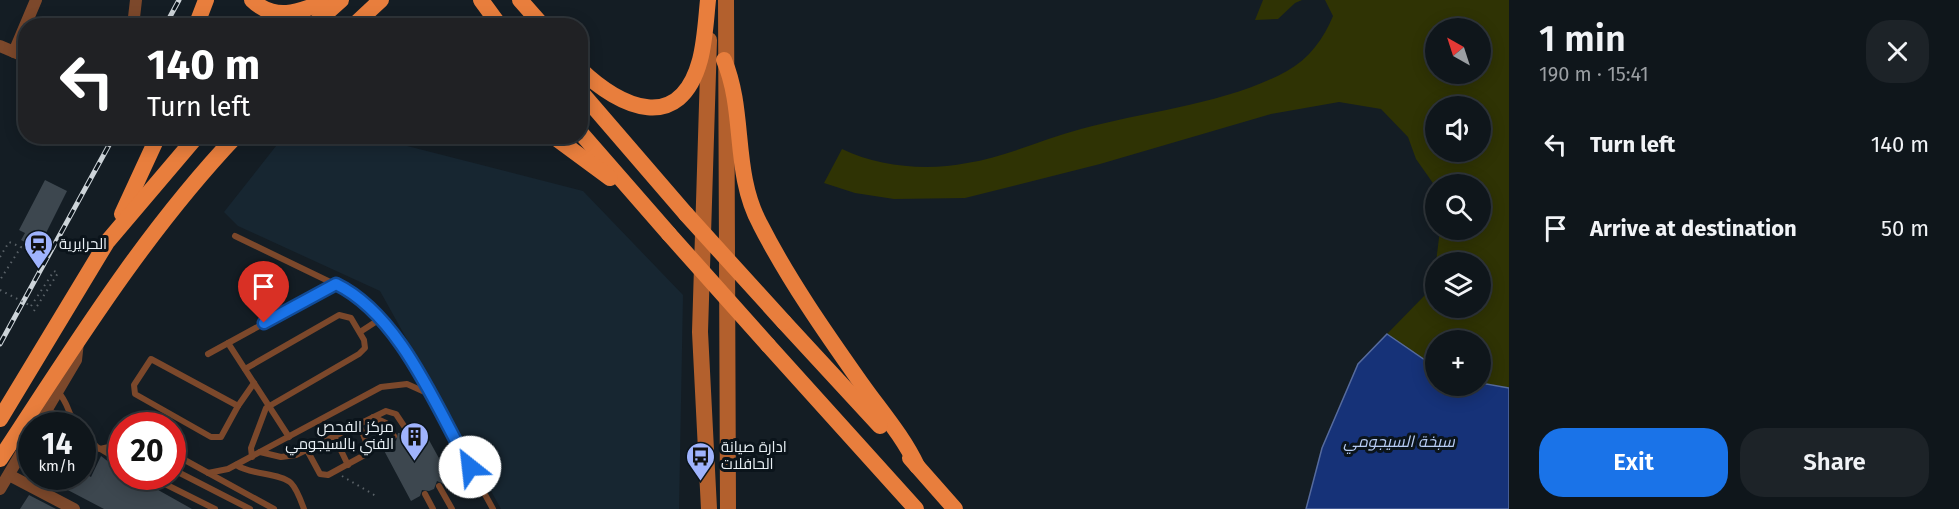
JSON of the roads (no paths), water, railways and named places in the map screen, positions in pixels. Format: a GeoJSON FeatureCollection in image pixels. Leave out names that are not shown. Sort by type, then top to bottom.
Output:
{"type":"FeatureCollection","features":[{"type":"Feature","properties":{"kind":"highway"},"geometry":{"type":"LineString","coordinates":[[199,18],[206,0]]}},
{"type":"Feature","properties":{"kind":"highway"},"geometry":{"type":"LineString","coordinates":[[252,0],[272,13],[286,15],[329,0]]}},
{"type":"Feature","properties":{"kind":"highway"},"geometry":{"type":"LineString","coordinates":[[321,18],[341,0]]}},
{"type":"Feature","properties":{"kind":"highway"},"geometry":{"type":"LineString","coordinates":[[362,18],[381,0]]}},
{"type":"Feature","properties":{"kind":"highway"},"geometry":{"type":"LineString","coordinates":[[481,0],[494,18]]}},
{"type":"Feature","properties":{"kind":"highway"},"geometry":{"type":"LineString","coordinates":[[518,0],[528,18]]}},
{"type":"Feature","properties":{"kind":"highway"},"geometry":{"type":"LineString","coordinates":[[518,0],[535,18]]}},
{"type":"Feature","properties":{"kind":"highway"},"geometry":{"type":"LineString","coordinates":[[588,75],[616,98],[635,107],[652,108],[668,105],[684,94],[693,79],[700,59],[709,0]]}},
{"type":"Feature","properties":{"kind":"highway"},"geometry":{"type":"LineString","coordinates":[[724,60],[733,80],[746,189],[759,223],[840,353],[905,443],[917,466]]}},
{"type":"Feature","properties":{"kind":"highway"},"geometry":{"type":"LineString","coordinates":[[588,100],[686,214],[955,509]]}},
{"type":"Feature","properties":{"kind":"highway"},"geometry":{"type":"LineString","coordinates":[[588,141],[916,509]]}},
{"type":"Feature","properties":{"kind":"highway"},"geometry":{"type":"LineString","coordinates":[[0,419],[107,242],[154,144]]}},
{"type":"Feature","properties":{"kind":"highway"},"geometry":{"type":"LineString","coordinates":[[107,242],[190,144]]}},
{"type":"Feature","properties":{"kind":"highway"},"geometry":{"type":"LineString","coordinates":[[0,459],[78,340],[161,224],[228,144]]}},
{"type":"Feature","properties":{"kind":"highway"},"geometry":{"type":"LineString","coordinates":[[217,156],[236,144]]}},
{"type":"Feature","properties":{"kind":"highway"},"geometry":{"type":"LineString","coordinates":[[564,144],[644,205]]}},
{"type":"Feature","properties":{"kind":"highway"},"geometry":{"type":"LineString","coordinates":[[861,449],[869,468],[902,509]]}},
{"type":"Feature","properties":{"kind":"main road"},"geometry":{"type":"LineString","coordinates":[[709,0],[700,332],[709,509]]}},
{"type":"Feature","properties":{"kind":"main road"},"geometry":{"type":"LineString","coordinates":[[726,0],[724,60],[728,509]]}},
{"type":"Feature","properties":{"kind":"street"},"geometry":{"type":"LineString","coordinates":[[31,18],[36,0]]}},
{"type":"Feature","properties":{"kind":"street"},"geometry":{"type":"LineString","coordinates":[[134,18],[135,0]]}},
{"type":"Feature","properties":{"kind":"street"},"geometry":{"type":"LineString","coordinates":[[0,46],[18,54]]}},
{"type":"Feature","properties":{"kind":"street"},"geometry":{"type":"LineString","coordinates":[[46,410],[76,360],[78,340]]}},
{"type":"Feature","properties":{"kind":"street"},"geometry":{"type":"LineString","coordinates":[[0,489],[18,459]]}},
{"type":"Feature","properties":{"kind":"street"},"geometry":{"type":"LineString","coordinates":[[9,475],[74,509]]}},
{"type":"Feature","properties":{"kind":"lane"},"geometry":{"type":"LineString","coordinates":[[235,236],[361,298],[408,356],[490,507]]}},
{"type":"Feature","properties":{"kind":"lane"},"geometry":{"type":"LineString","coordinates":[[208,354],[336,284]]}},
{"type":"Feature","properties":{"kind":"lane"},"geometry":{"type":"LineString","coordinates":[[245,369],[339,315],[351,318],[365,344],[363,351],[268,406],[262,414],[251,448],[252,456]]}},
{"type":"Feature","properties":{"kind":"lane"},"geometry":{"type":"LineString","coordinates":[[360,332],[380,319]]}},
{"type":"Feature","properties":{"kind":"lane"},"geometry":{"type":"LineString","coordinates":[[228,343],[289,437]]}},
{"type":"Feature","properties":{"kind":"lane"},"geometry":{"type":"LineString","coordinates":[[238,406],[153,359],[147,362],[133,388],[138,395],[214,438],[223,434],[254,383]]}},
{"type":"Feature","properties":{"kind":"lane"},"geometry":{"type":"LineString","coordinates":[[208,473],[236,465],[389,385],[406,384],[430,396]]}},
{"type":"Feature","properties":{"kind":"lane"},"geometry":{"type":"LineString","coordinates":[[57,391],[70,412]]}},
{"type":"Feature","properties":{"kind":"lane"},"geometry":{"type":"LineString","coordinates":[[46,410],[51,412]]}},
{"type":"Feature","properties":{"kind":"lane"},"geometry":{"type":"LineString","coordinates":[[260,452],[281,457],[307,450],[373,417],[391,412],[400,417],[406,429]]}},
{"type":"Feature","properties":{"kind":"lane"},"geometry":{"type":"LineString","coordinates":[[373,417],[386,423],[394,436]]}},
{"type":"Feature","properties":{"kind":"lane"},"geometry":{"type":"LineString","coordinates":[[307,450],[320,474],[325,476],[337,471],[370,453],[359,424]]}},
{"type":"Feature","properties":{"kind":"lane"},"geometry":{"type":"LineString","coordinates":[[334,436],[348,465]]}},
{"type":"Feature","properties":{"kind":"lane"},"geometry":{"type":"LineString","coordinates":[[96,445],[108,454]]}},
{"type":"Feature","properties":{"kind":"lane"},"geometry":{"type":"LineString","coordinates":[[100,449],[108,447]]}},
{"type":"Feature","properties":{"kind":"lane"},"geometry":{"type":"LineString","coordinates":[[186,461],[274,509]]}},
{"type":"Feature","properties":{"kind":"lane"},"geometry":{"type":"LineString","coordinates":[[236,465],[253,473],[288,480],[295,488],[304,509]]}},
{"type":"Feature","properties":{"kind":"lane"},"geometry":{"type":"LineString","coordinates":[[186,476],[250,509]]}},
{"type":"Feature","properties":{"kind":"lane"},"geometry":{"type":"LineString","coordinates":[[439,486],[452,509]]}},
{"type":"Feature","properties":{"kind":"lane"},"geometry":{"type":"LineString","coordinates":[[177,490],[215,509]]}},
{"type":"Feature","properties":{"kind":"lane"},"geometry":{"type":"LineString","coordinates":[[425,494],[433,509]]}},
{"type":"Feature","properties":{"kind":"water","name":"سبخة السيجومي"},"geometry":{"type":"Polygon","coordinates":[[[1387,334],[1425,360],[1425,396],[1491,396],[1491,385],[1509,388],[1509,509],[1306,509],[1322,448],[1358,364],[1387,334]]]}},
{"type":"Feature","properties":{"kind":"railway"},"geometry":{"type":"LineString","coordinates":[[169,18],[179,0]]}},
{"type":"Feature","properties":{"kind":"railway"},"geometry":{"type":"LineString","coordinates":[[0,344],[110,144]]}},
{"type":"Feature","properties":{"kind":"place","name":"الحرايرية"},"geometry":{"type":"Point","coordinates":[38,270]}},
{"type":"Feature","properties":{"kind":"place","name":"مركز الفحص الفني بالسيجومي"},"geometry":{"type":"Point","coordinates":[415,462]}},
{"type":"Feature","properties":{"kind":"place","name":"ادارة صيانة الحافلات"},"geometry":{"type":"Point","coordinates":[700,482]}}]}
